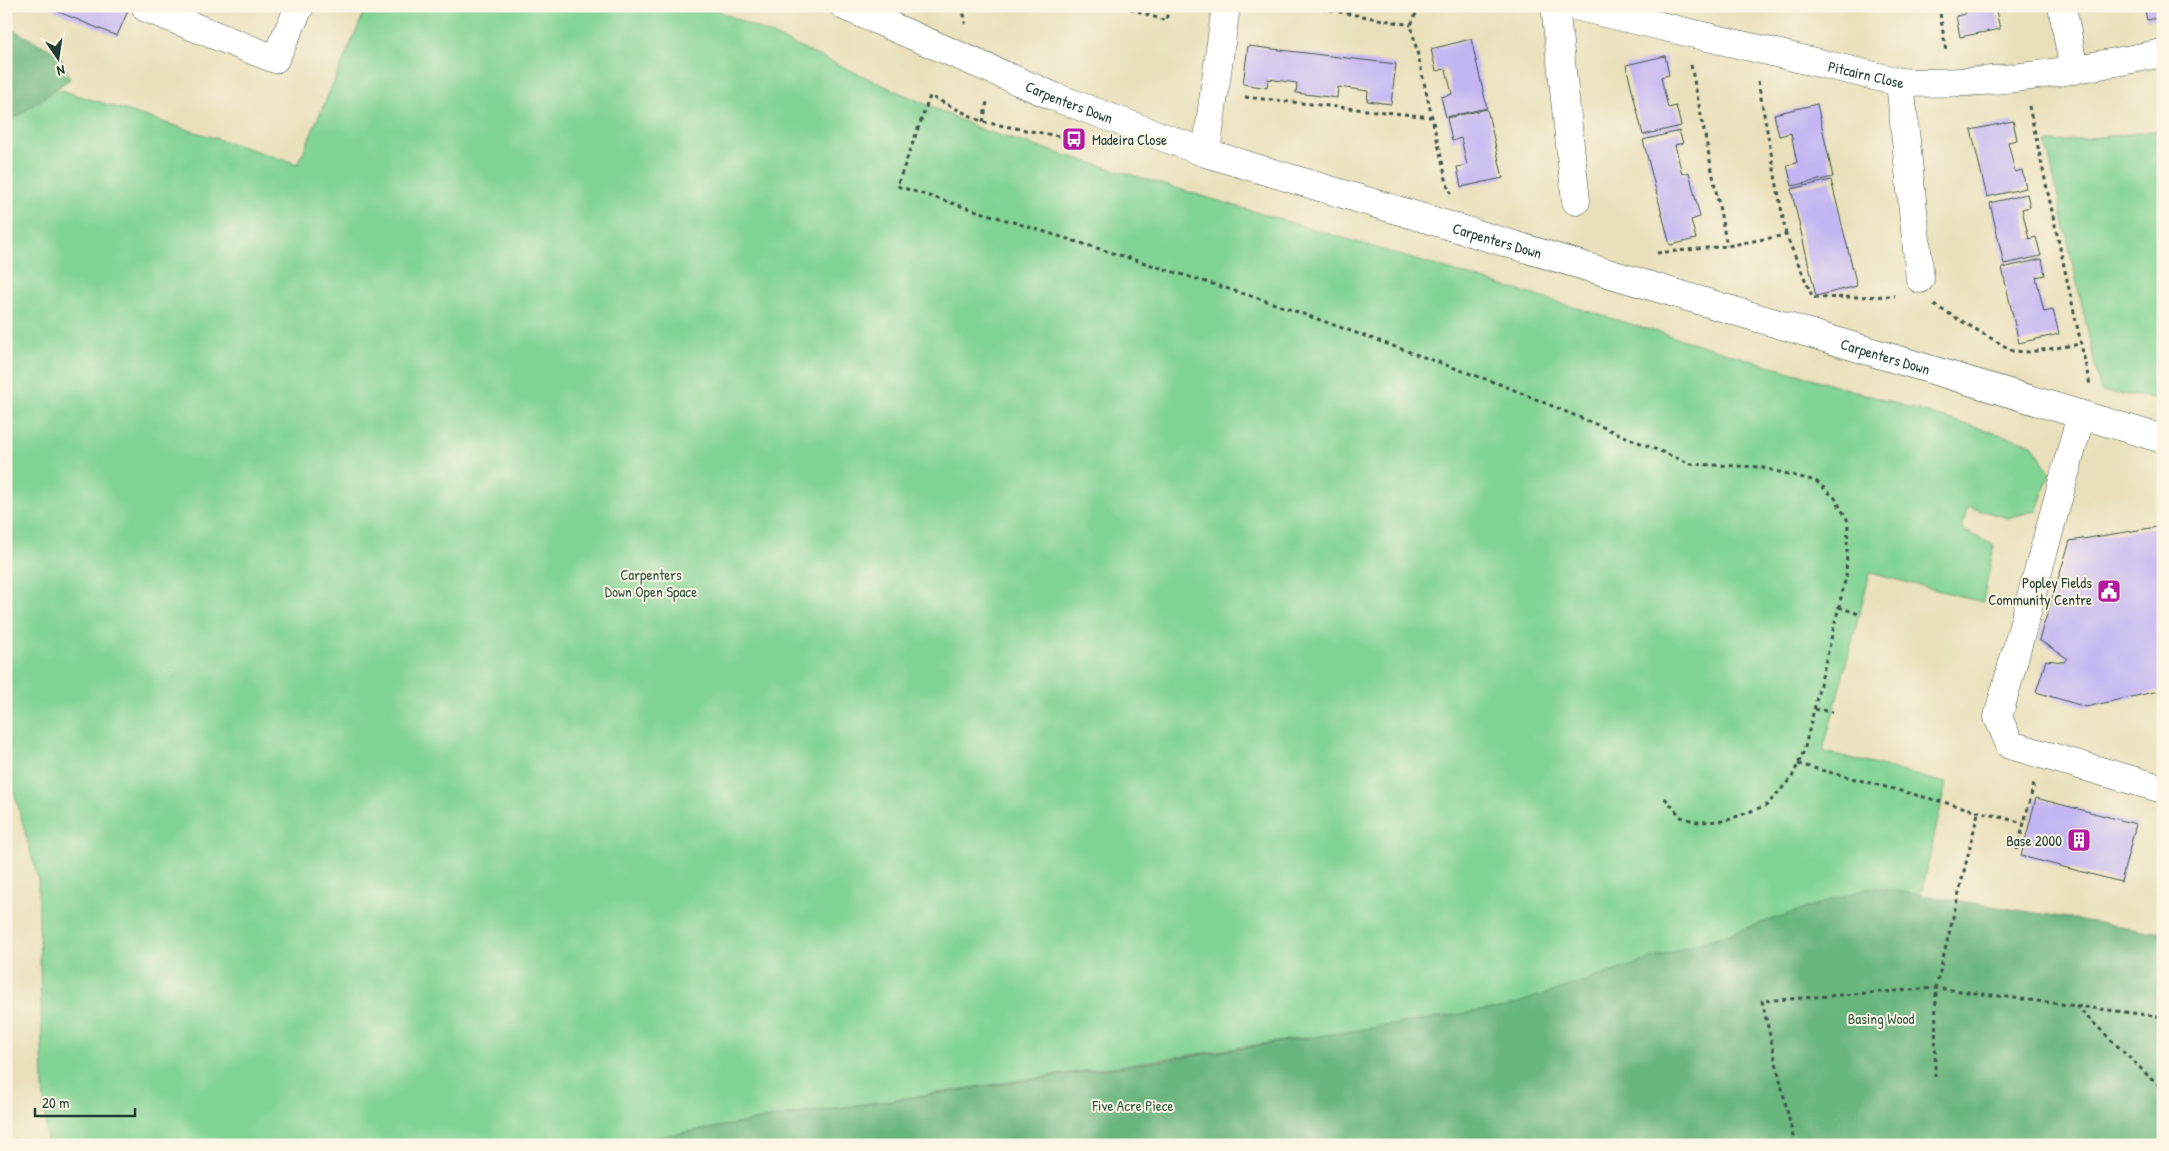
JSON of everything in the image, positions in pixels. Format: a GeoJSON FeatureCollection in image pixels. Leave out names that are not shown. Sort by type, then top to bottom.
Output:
{"type":"FeatureCollection","features":[{"type":"Feature","properties":{"kind":"street"},"geometry":{"type":"LineString","coordinates":[[146,8],[275,59],[300,6]]}},
{"type":"Feature","properties":{"kind":"street","name":"Carpenters Down"},"geometry":{"type":"LineString","coordinates":[[844,6],[1055,97],[1206,153],[2086,404],[2163,439]]}},
{"type":"Feature","properties":{"kind":"street"},"geometry":{"type":"LineString","coordinates":[[1206,153],[1226,6]]}},
{"type":"Feature","properties":{"kind":"street"},"geometry":{"type":"LineString","coordinates":[[2062,6],[2074,70]]}},
{"type":"Feature","properties":{"kind":"street"},"geometry":{"type":"LineString","coordinates":[[1573,7],[1576,201]]}},
{"type":"Feature","properties":{"kind":"street","name":"Pitcairn Close"},"geometry":{"type":"LineString","coordinates":[[1573,7],[1900,82],[1949,84],[2023,78],[2163,53]]}},
{"type":"Feature","properties":{"kind":"street"},"geometry":{"type":"LineString","coordinates":[[1900,82],[1920,279]]}},
{"type":"Feature","properties":{"kind":"street"},"geometry":{"type":"LineString","coordinates":[[2086,404],[1998,717],[2010,745],[2163,789]]}},
{"type":"Feature","properties":{"kind":"path"},"geometry":{"type":"LineString","coordinates":[[961,6],[965,18],[964,27]]}},
{"type":"Feature","properties":{"kind":"path"},"geometry":{"type":"LineString","coordinates":[[1123,6],[1166,21],[1169,6]]}},
{"type":"Feature","properties":{"kind":"path"},"geometry":{"type":"LineString","coordinates":[[1307,6],[1411,25]]}},
{"type":"Feature","properties":{"kind":"path"},"geometry":{"type":"LineString","coordinates":[[1419,6],[1411,25],[1450,192],[1459,194]]}},
{"type":"Feature","properties":{"kind":"path"},"geometry":{"type":"LineString","coordinates":[[1939,6],[1944,32],[1949,84]]}},
{"type":"Feature","properties":{"kind":"path"},"geometry":{"type":"LineString","coordinates":[[1690,62],[1727,246]]}},
{"type":"Feature","properties":{"kind":"path"},"geometry":{"type":"LineString","coordinates":[[1757,75],[1786,235],[1813,298],[1898,296]]}},
{"type":"Feature","properties":{"kind":"path"},"geometry":{"type":"LineString","coordinates":[[2023,78],[2081,344],[2086,404]]}},
{"type":"Feature","properties":{"kind":"path"},"geometry":{"type":"LineString","coordinates":[[1077,139],[1060,138],[983,122],[930,96],[897,186],[1264,300],[1502,385],[1691,464],[1760,467],[1816,481],[1835,498],[1848,521],[1846,577],[1804,751],[1792,777],[1767,805],[1725,821],[1697,822],[1681,817],[1664,797]]}},
{"type":"Feature","properties":{"kind":"path"},"geometry":{"type":"LineString","coordinates":[[1242,97],[1431,117]]}},
{"type":"Feature","properties":{"kind":"path"},"geometry":{"type":"LineString","coordinates":[[983,122],[987,102]]}},
{"type":"Feature","properties":{"kind":"path"},"geometry":{"type":"LineString","coordinates":[[1650,251],[1659,254],[1727,246],[1786,235]]}},
{"type":"Feature","properties":{"kind":"path"},"geometry":{"type":"LineString","coordinates":[[1933,305],[2013,351],[2029,352],[2081,344]]}},
{"type":"Feature","properties":{"kind":"path"},"geometry":{"type":"LineString","coordinates":[[1839,607],[1859,614]]}},
{"type":"Feature","properties":{"kind":"path"},"geometry":{"type":"LineString","coordinates":[[1815,709],[1833,712]]}},
{"type":"Feature","properties":{"kind":"path"},"geometry":{"type":"LineString","coordinates":[[2016,850],[2042,754]]}},
{"type":"Feature","properties":{"kind":"path"},"geometry":{"type":"LineString","coordinates":[[1798,764],[2023,824]]}},
{"type":"Feature","properties":{"kind":"path"},"geometry":{"type":"LineString","coordinates":[[1936,1077],[1936,988],[1978,813]]}},
{"type":"Feature","properties":{"kind":"path"},"geometry":{"type":"LineString","coordinates":[[1795,1145],[1762,1001],[1936,988],[2163,1017]]}},
{"type":"Feature","properties":{"kind":"path"},"geometry":{"type":"LineString","coordinates":[[2075,1006],[2163,1090]]}},
{"type":"Feature","properties":{"kind":"green space","name":"Carpenters Down Open Space"},"geometry":{"type":"Polygon","coordinates":[[[367,6],[708,6],[985,131],[2032,444],[2050,473],[2037,510],[2008,518],[1968,507],[1961,529],[1994,545],[1983,602],[1870,573],[1823,751],[1946,783],[1921,896],[1901,892],[2163,1145],[1148,1145],[1309,1037],[777,1117],[613,1145],[47,1145],[43,1085],[38,879],[6,763],[6,73],[298,164],[367,6]]]}},
{"type":"Feature","properties":{"kind":"green space"},"geometry":{"type":"Polygon","coordinates":[[[6,26],[60,55],[70,79],[18,116],[6,120],[6,26]]]}},
{"type":"Feature","properties":{"kind":"green space"},"geometry":{"type":"Polygon","coordinates":[[[2163,130],[2163,399],[2101,392],[2046,143],[2163,130]]]}},
{"type":"Feature","properties":{"kind":"green space","name":"Basing Wood"},"geometry":{"type":"Polygon","coordinates":[[[1871,887],[2163,933],[2163,1145],[613,1145],[777,1117],[1166,1060],[1505,1007],[1871,887]]]}},
{"type":"Feature","properties":{"kind":"building"},"geometry":{"type":"Polygon","coordinates":[[[55,6],[130,6],[117,36],[54,10],[55,6]]]}},
{"type":"Feature","properties":{"kind":"building"},"geometry":{"type":"Polygon","coordinates":[[[1963,6],[1995,6],[2000,29],[1960,37],[1956,16],[1965,14],[1963,6]]]}},
{"type":"Feature","properties":{"kind":"building"},"geometry":{"type":"Polygon","coordinates":[[[2144,6],[2163,6],[2163,17],[2147,20],[2144,6]]]}},
{"type":"Feature","properties":{"kind":"building"},"geometry":{"type":"Polygon","coordinates":[[[1471,39],[1487,108],[1446,117],[1441,97],[1452,94],[1446,69],[1436,71],[1431,49],[1471,39]]]}},
{"type":"Feature","properties":{"kind":"building"},"geometry":{"type":"Polygon","coordinates":[[[1248,46],[1396,64],[1391,104],[1367,101],[1368,91],[1338,87],[1337,98],[1296,93],[1297,83],[1268,79],[1267,88],[1243,84],[1248,46]]]}},
{"type":"Feature","properties":{"kind":"building"},"geometry":{"type":"Polygon","coordinates":[[[1665,56],[1669,75],[1661,77],[1668,108],[1676,106],[1681,126],[1643,135],[1626,65],[1665,56]]]}},
{"type":"Feature","properties":{"kind":"building"},"geometry":{"type":"Polygon","coordinates":[[[1817,104],[1833,177],[1792,186],[1787,165],[1797,163],[1791,133],[1779,136],[1774,114],[1817,104]]]}},
{"type":"Feature","properties":{"kind":"building"},"geometry":{"type":"Polygon","coordinates":[[[1487,109],[1503,178],[1461,187],[1457,167],[1467,165],[1461,138],[1452,141],[1447,118],[1487,109]]]}},
{"type":"Feature","properties":{"kind":"building"},"geometry":{"type":"Polygon","coordinates":[[[2013,121],[2017,140],[2008,142],[2015,172],[2022,170],[2026,188],[1987,197],[1971,130],[2013,121]]]}},
{"type":"Feature","properties":{"kind":"building"},"geometry":{"type":"Polygon","coordinates":[[[1679,131],[1683,143],[1675,145],[1682,174],[1689,172],[1700,217],[1691,220],[1696,239],[1670,245],[1643,140],[1679,131]]]}},
{"type":"Feature","properties":{"kind":"building"},"geometry":{"type":"Polygon","coordinates":[[[1831,180],[1857,286],[1816,296],[1791,189],[1831,180]]]}},
{"type":"Feature","properties":{"kind":"building"},"geometry":{"type":"Polygon","coordinates":[[[2027,194],[2030,207],[2022,209],[2029,239],[2036,237],[2041,256],[2004,264],[1990,203],[2027,194]]]}},
{"type":"Feature","properties":{"kind":"building"},"geometry":{"type":"Polygon","coordinates":[[[2042,259],[2045,275],[2036,277],[2044,312],[2053,310],[2059,334],[2019,343],[2002,268],[2042,259]]]}},
{"type":"Feature","properties":{"kind":"building","name":"Popley Fields Community Centre"},"geometry":{"type":"Polygon","coordinates":[[[2163,526],[2163,690],[2086,707],[2036,692],[2046,660],[2064,662],[2067,658],[2039,640],[2070,541],[2163,526]]]}},
{"type":"Feature","properties":{"kind":"building","name":"Base 2000"},"geometry":{"type":"Polygon","coordinates":[[[2036,798],[2136,824],[2121,882],[2021,856],[2036,798]]]}},
{"type":"Feature","properties":{"kind":"place","name":"Madeira Close"},"geometry":{"type":"Point","coordinates":[1074,139]}},
{"type":"Feature","properties":{"kind":"place","name":"Popley Fields Community Centre"},"geometry":{"type":"Point","coordinates":[2109,591]}},
{"type":"Feature","properties":{"kind":"place","name":"Base 2000"},"geometry":{"type":"Point","coordinates":[2079,840]}},
{"type":"Feature","properties":{"kind":"park label","name":"Five Acre Piece"},"geometry":{"type":"Point","coordinates":[1133,1105]}}]}
